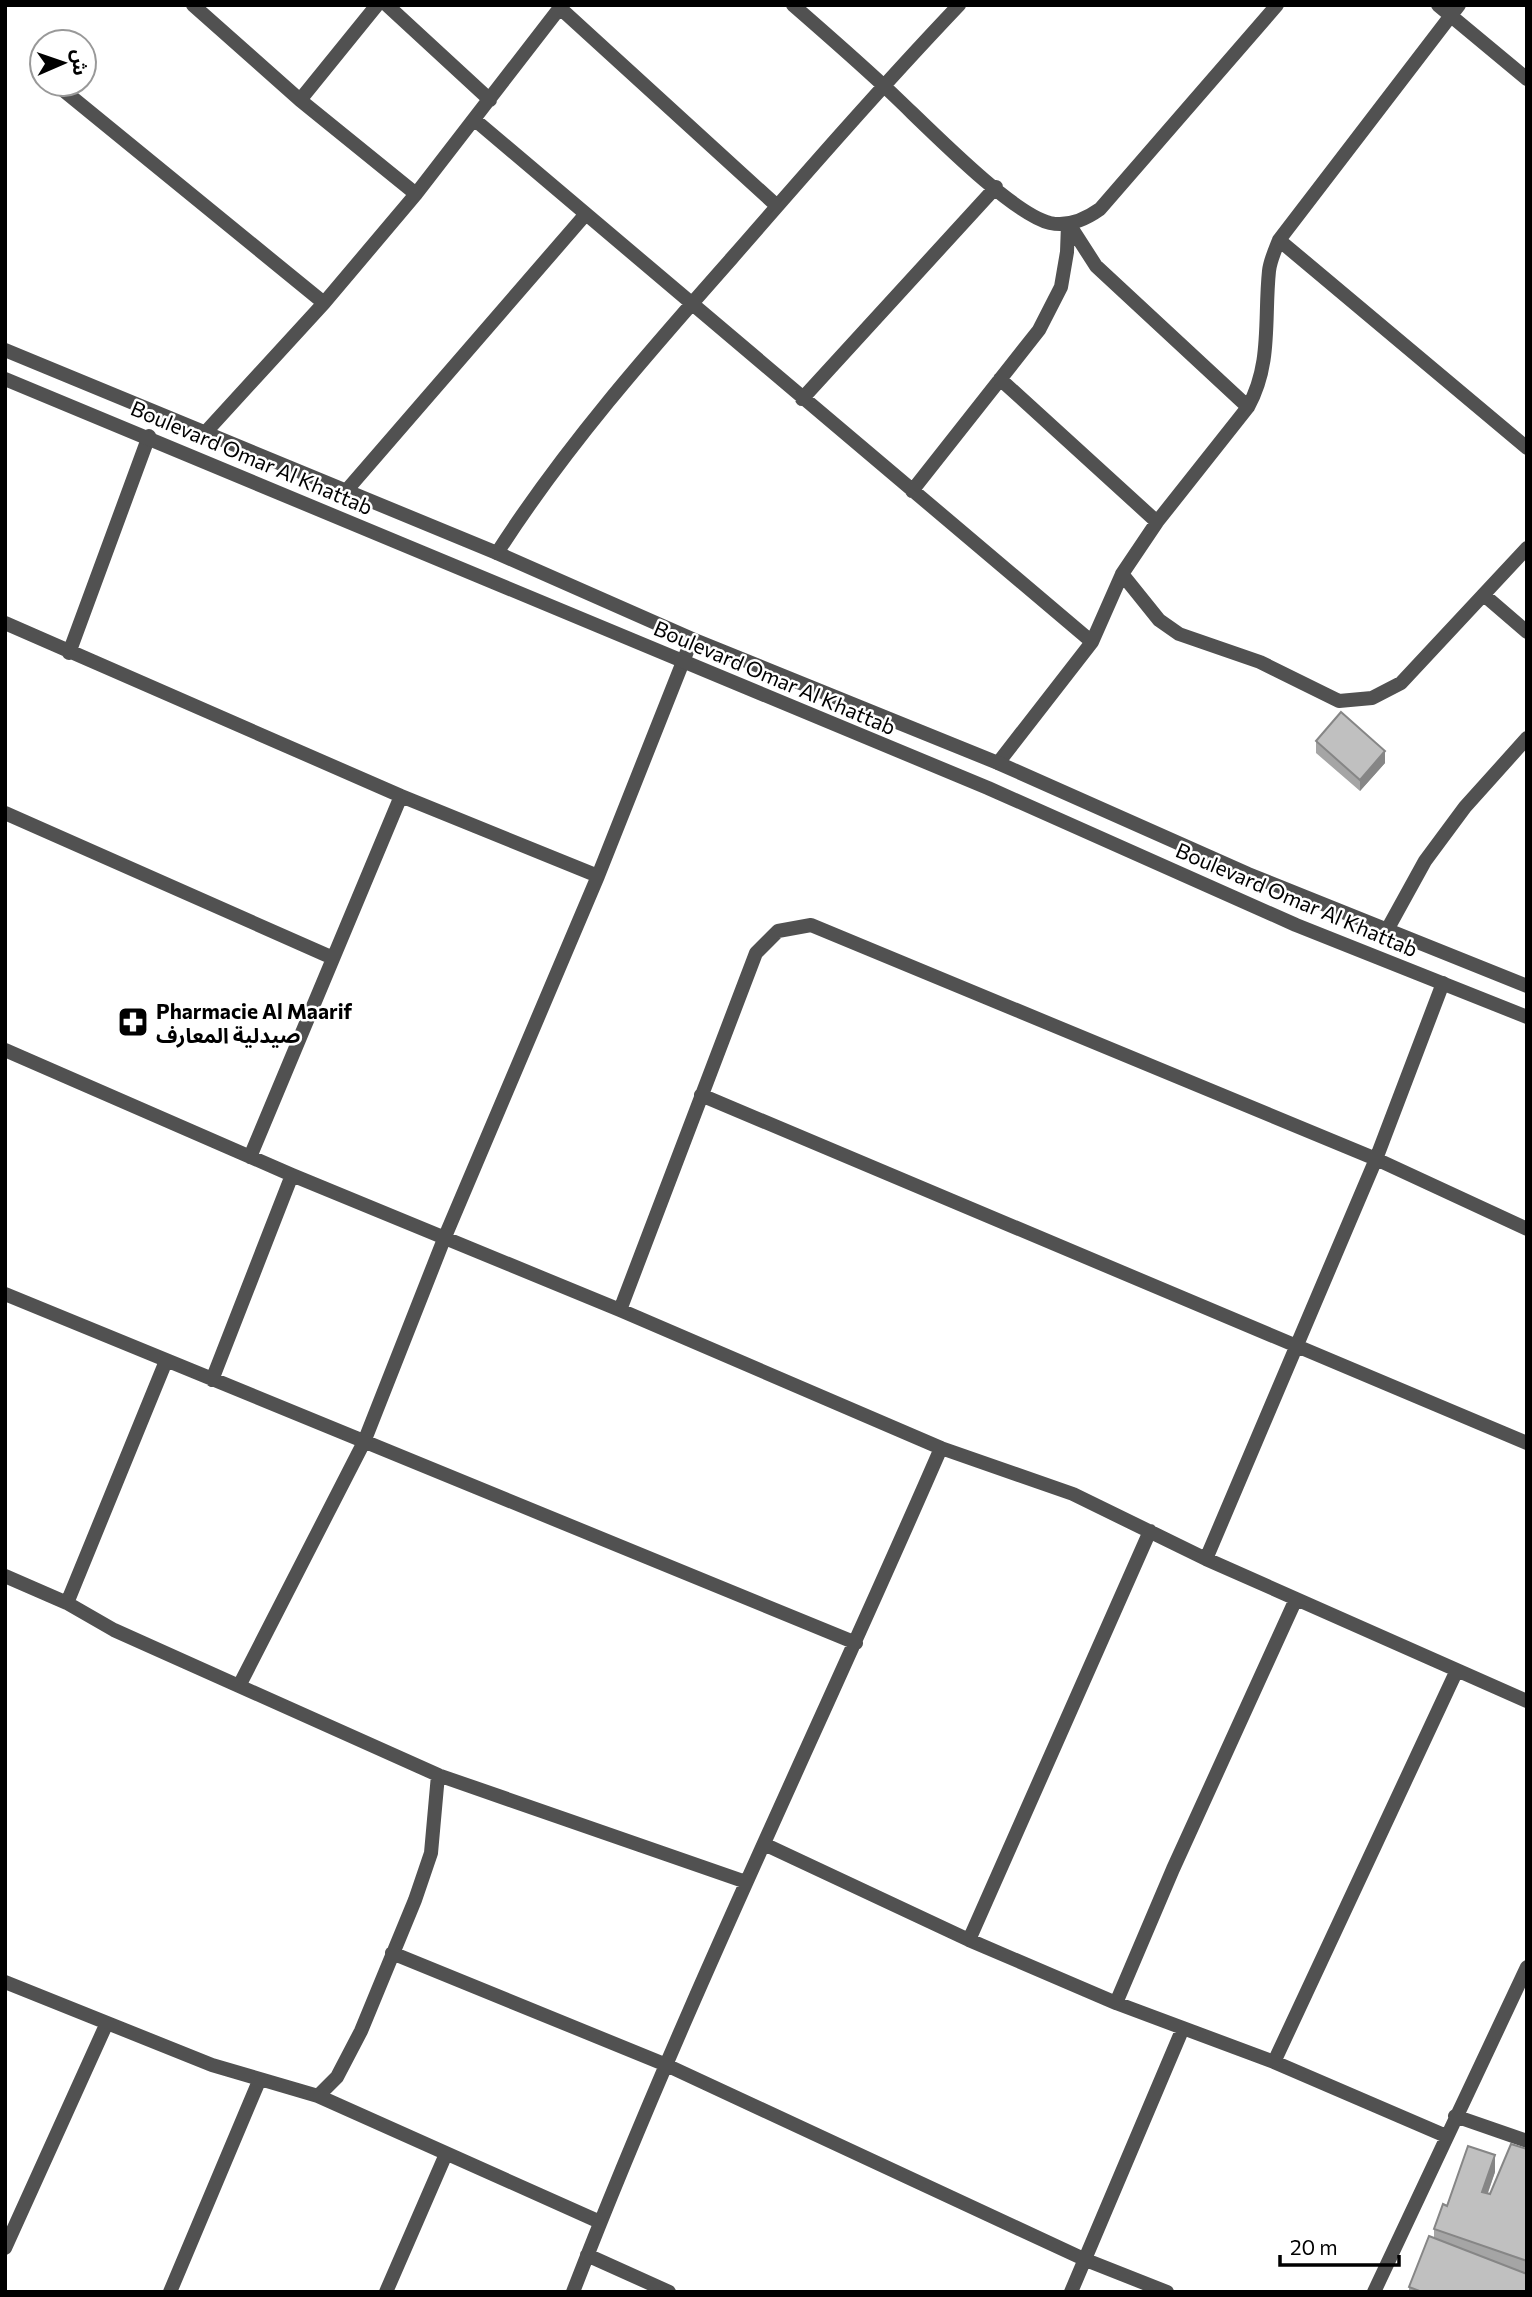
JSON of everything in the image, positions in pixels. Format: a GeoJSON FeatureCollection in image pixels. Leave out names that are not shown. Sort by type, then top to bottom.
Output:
{"type":"FeatureCollection","features":[{"type":"Feature","properties":{"kind":"street"},"geometry":{"type":"LineString","coordinates":[[193,5],[300,100],[416,194]]}},
{"type":"Feature","properties":{"kind":"street"},"geometry":{"type":"LineString","coordinates":[[300,100],[377,5]]}},
{"type":"Feature","properties":{"kind":"street"},"geometry":{"type":"LineString","coordinates":[[387,5],[490,100]]}},
{"type":"Feature","properties":{"kind":"street"},"geometry":{"type":"LineString","coordinates":[[793,5],[996,187],[1032,214],[1050,223],[1069,224],[1087,218],[1100,209],[1277,5]]}},
{"type":"Feature","properties":{"kind":"street"},"geometry":{"type":"LineString","coordinates":[[497,554],[541,484],[690,306],[883,85],[960,5]]}},
{"type":"Feature","properties":{"kind":"street"},"geometry":{"type":"LineString","coordinates":[[1438,5],[1455,10],[1527,79]]}},
{"type":"Feature","properties":{"kind":"street"},"geometry":{"type":"LineString","coordinates":[[205,434],[324,303],[416,194],[561,6],[777,206]]}},
{"type":"Feature","properties":{"kind":"street"},"geometry":{"type":"LineString","coordinates":[[998,764],[1092,642],[1122,574],[1157,522],[1248,407],[1259,388],[1266,353],[1269,269],[1279,240],[1455,10]]}},
{"type":"Feature","properties":{"kind":"street"},"geometry":{"type":"LineString","coordinates":[[73,98],[324,303]]}},
{"type":"Feature","properties":{"kind":"street"},"geometry":{"type":"LineString","coordinates":[[475,120],[690,306],[1092,642]]}},
{"type":"Feature","properties":{"kind":"street"},"geometry":{"type":"LineString","coordinates":[[802,399],[996,187]]}},
{"type":"Feature","properties":{"kind":"street"},"geometry":{"type":"LineString","coordinates":[[346,491],[585,215]]}},
{"type":"Feature","properties":{"kind":"street"},"geometry":{"type":"LineString","coordinates":[[912,491],[1039,330],[1061,287],[1069,224]]}},
{"type":"Feature","properties":{"kind":"street"},"geometry":{"type":"LineString","coordinates":[[1069,224],[1096,266],[1248,407]]}},
{"type":"Feature","properties":{"kind":"street"},"geometry":{"type":"LineString","coordinates":[[1279,240],[1527,447]]}},
{"type":"Feature","properties":{"kind":"street","name":"Boulevard Omar Al Khattab"},"geometry":{"type":"LineString","coordinates":[[5,350],[497,554],[692,639],[998,764],[1248,874],[1527,986]]}},
{"type":"Feature","properties":{"kind":"street","name":"Boulevard Omar Al Khattab"},"geometry":{"type":"LineString","coordinates":[[5,379],[149,436],[682,662],[988,788],[1296,925],[1527,1017]]}},
{"type":"Feature","properties":{"kind":"street"},"geometry":{"type":"LineString","coordinates":[[1000,379],[1157,522]]}},
{"type":"Feature","properties":{"kind":"street"},"geometry":{"type":"LineString","coordinates":[[69,653],[149,436]]}},
{"type":"Feature","properties":{"kind":"street"},"geometry":{"type":"LineString","coordinates":[[1122,574],[1159,620],[1179,634],[1260,662],[1339,701],[1372,698],[1401,683],[1527,548]]}},
{"type":"Feature","properties":{"kind":"street"},"geometry":{"type":"LineString","coordinates":[[1484,595],[1527,632]]}},
{"type":"Feature","properties":{"kind":"street"},"geometry":{"type":"LineString","coordinates":[[5,623],[401,796],[598,876]]}},
{"type":"Feature","properties":{"kind":"street"},"geometry":{"type":"LineString","coordinates":[[239,1686],[364,1442],[444,1239],[598,876],[692,639]]}},
{"type":"Feature","properties":{"kind":"street"},"geometry":{"type":"LineString","coordinates":[[1387,930],[1425,861],[1465,807],[1527,738]]}},
{"type":"Feature","properties":{"kind":"street"},"geometry":{"type":"LineString","coordinates":[[250,1157],[401,796]]}},
{"type":"Feature","properties":{"kind":"street"},"geometry":{"type":"LineString","coordinates":[[5,813],[333,958]]}},
{"type":"Feature","properties":{"kind":"street"},"geometry":{"type":"LineString","coordinates":[[620,1310],[756,953],[778,931],[811,925],[1376,1159],[1527,1229]]}},
{"type":"Feature","properties":{"kind":"street"},"geometry":{"type":"LineString","coordinates":[[1206,1559],[1376,1159],[1443,983]]}},
{"type":"Feature","properties":{"kind":"street"},"geometry":{"type":"LineString","coordinates":[[5,1050],[292,1175],[620,1310],[941,1448],[1045,1483],[1206,1559],[1527,1701]]}},
{"type":"Feature","properties":{"kind":"street"},"geometry":{"type":"LineString","coordinates":[[701,1095],[1527,1443]]}},
{"type":"Feature","properties":{"kind":"street"},"geometry":{"type":"LineString","coordinates":[[212,1380],[292,1175]]}},
{"type":"Feature","properties":{"kind":"street"},"geometry":{"type":"LineString","coordinates":[[5,1294],[856,1643]]}},
{"type":"Feature","properties":{"kind":"street"},"geometry":{"type":"LineString","coordinates":[[68,1603],[166,1361]]}},
{"type":"Feature","properties":{"kind":"street"},"geometry":{"type":"LineString","coordinates":[[573,2292],[664,2064],[856,1643],[941,1448]]}},
{"type":"Feature","properties":{"kind":"street"},"geometry":{"type":"LineString","coordinates":[[969,1940],[1150,1531]]}},
{"type":"Feature","properties":{"kind":"street"},"geometry":{"type":"LineString","coordinates":[[5,1576],[68,1603],[114,1630],[438,1775],[747,1882]]}},
{"type":"Feature","properties":{"kind":"street"},"geometry":{"type":"LineString","coordinates":[[1116,2003],[1172,1869],[1296,1599]]}},
{"type":"Feature","properties":{"kind":"street"},"geometry":{"type":"LineString","coordinates":[[1274,2062],[1457,1670]]}},
{"type":"Feature","properties":{"kind":"street"},"geometry":{"type":"LineString","coordinates":[[318,2096],[337,2077],[355,2042],[415,1900],[430,1853],[438,1775]]}},
{"type":"Feature","properties":{"kind":"street"},"geometry":{"type":"LineString","coordinates":[[764,1844],[969,1940],[1116,2003],[1274,2062],[1446,2136]]}},
{"type":"Feature","properties":{"kind":"street"},"geometry":{"type":"LineString","coordinates":[[392,1953],[664,2064],[1086,2260],[1167,2292]]}},
{"type":"Feature","properties":{"kind":"street"},"geometry":{"type":"LineString","coordinates":[[1374,2292],[1527,1967]]}},
{"type":"Feature","properties":{"kind":"street"},"geometry":{"type":"LineString","coordinates":[[5,1982],[106,2025],[259,2081],[318,2096],[600,2222]]}},
{"type":"Feature","properties":{"kind":"street"},"geometry":{"type":"LineString","coordinates":[[5,2248],[106,2025]]}},
{"type":"Feature","properties":{"kind":"street"},"geometry":{"type":"LineString","coordinates":[[1071,2292],[1183,2028]]}},
{"type":"Feature","properties":{"kind":"street"},"geometry":{"type":"LineString","coordinates":[[170,2292],[259,2081]]}},
{"type":"Feature","properties":{"kind":"street"},"geometry":{"type":"LineString","coordinates":[[1455,2116],[1527,2141]]}},
{"type":"Feature","properties":{"kind":"street"},"geometry":{"type":"LineString","coordinates":[[386,2292],[446,2154]]}},
{"type":"Feature","properties":{"kind":"street"},"geometry":{"type":"LineString","coordinates":[[587,2255],[668,2292]]}},
{"type":"Feature","properties":{"kind":"building"},"geometry":{"type":"Polygon","coordinates":[[[1341,712],[1385,751],[1360,780],[1316,741],[1341,712]]]}},
{"type":"Feature","properties":{"kind":"building"},"geometry":{"type":"Polygon","coordinates":[[[1511,2144],[1527,2149],[1527,2261],[1434,2229],[1443,2204],[1447,2206],[1468,2146],[1495,2155],[1482,2192],[1490,2194],[1511,2144]]]}},
{"type":"Feature","properties":{"kind":"building"},"geometry":{"type":"Polygon","coordinates":[[[1429,2236],[1527,2274],[1527,2292],[1422,2292],[1409,2287],[1429,2236]]]}},
{"type":"Feature","properties":{"kind":"place","name":"Pharmacie Al Maarif صيدلية المعارف"},"geometry":{"type":"Point","coordinates":[133,1022]}}]}
